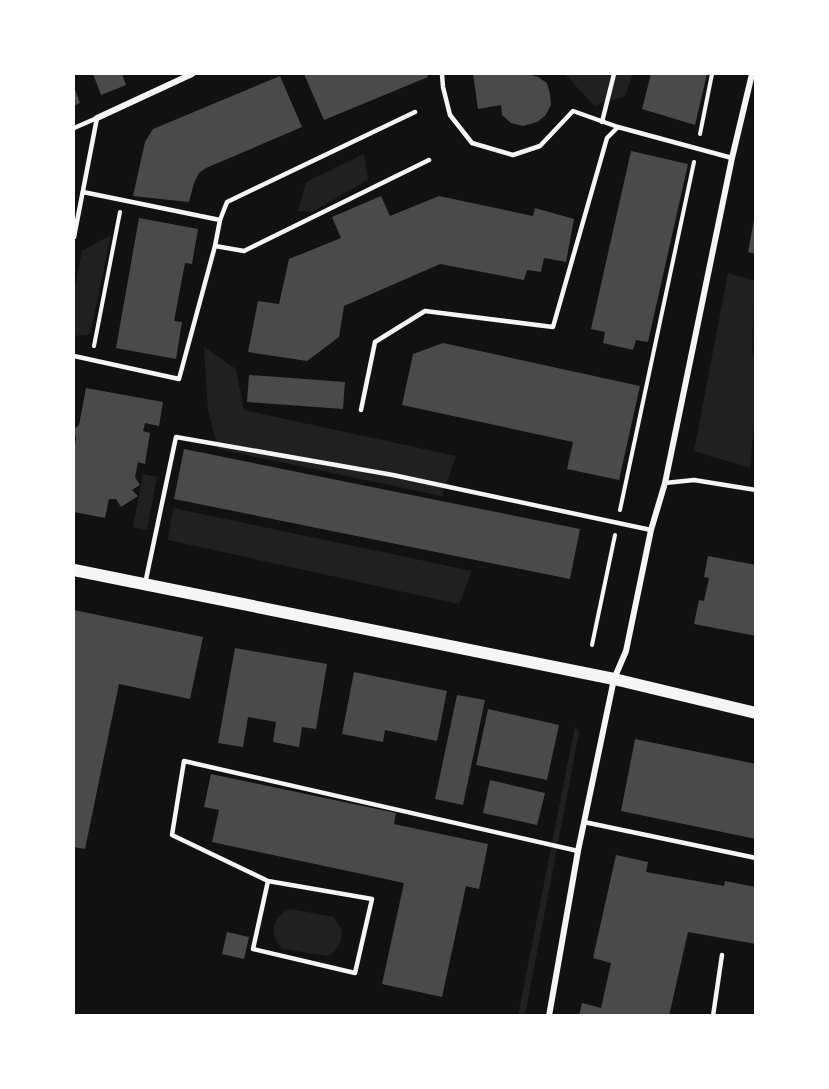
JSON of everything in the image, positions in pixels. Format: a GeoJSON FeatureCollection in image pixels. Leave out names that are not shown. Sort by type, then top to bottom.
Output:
{"type":"FeatureCollection","features":[{"type":"Feature","properties":{"kind":"main road"},"geometry":{"type":"LineString","coordinates":[[74,570],[614,679],[756,712]]}},
{"type":"Feature","properties":{"kind":"street"},"geometry":{"type":"LineString","coordinates":[[97,117],[192,74]]}},
{"type":"Feature","properties":{"kind":"street"},"geometry":{"type":"LineString","coordinates":[[549,1016],[578,851],[614,679],[626,651],[651,530],[665,483],[732,158],[752,74]]}},
{"type":"Feature","properties":{"kind":"lane"},"geometry":{"type":"LineString","coordinates":[[442,74],[442,87],[450,115],[472,143],[513,155],[540,146],[573,111],[618,127],[732,158]]}},
{"type":"Feature","properties":{"kind":"lane"},"geometry":{"type":"LineString","coordinates":[[602,122],[614,74]]}},
{"type":"Feature","properties":{"kind":"lane"},"geometry":{"type":"LineString","coordinates":[[74,356],[179,379],[226,202],[415,112]]}},
{"type":"Feature","properties":{"kind":"lane"},"geometry":{"type":"LineString","coordinates":[[74,128],[97,117]]}},
{"type":"Feature","properties":{"kind":"lane"},"geometry":{"type":"LineString","coordinates":[[74,237],[97,117]]}},
{"type":"Feature","properties":{"kind":"lane"},"geometry":{"type":"LineString","coordinates":[[361,410],[375,342],[425,311],[553,327],[607,138],[618,127]]}},
{"type":"Feature","properties":{"kind":"lane"},"geometry":{"type":"LineString","coordinates":[[215,246],[244,251],[429,160]]}},
{"type":"Feature","properties":{"kind":"lane"},"geometry":{"type":"LineString","coordinates":[[83,192],[220,220]]}},
{"type":"Feature","properties":{"kind":"lane"},"geometry":{"type":"LineString","coordinates":[[145,584],[176,437],[393,476],[651,530]]}},
{"type":"Feature","properties":{"kind":"lane"},"geometry":{"type":"LineString","coordinates":[[665,483],[694,480],[756,490]]}},
{"type":"Feature","properties":{"kind":"lane"},"geometry":{"type":"LineString","coordinates":[[268,880],[253,949],[355,973],[372,898],[268,880],[172,835],[184,760],[578,851]]}},
{"type":"Feature","properties":{"kind":"lane"},"geometry":{"type":"LineString","coordinates":[[584,822],[756,858]]}},
{"type":"Feature","properties":{"kind":"lane"},"geometry":{"type":"LineString","coordinates":[[713,1016],[722,955]]}},
{"type":"Feature","properties":{"kind":"path"},"geometry":{"type":"LineString","coordinates":[[592,645],[712,74]]}},
{"type":"Feature","properties":{"kind":"path"},"geometry":{"type":"LineString","coordinates":[[92,360],[123,200]]}},
{"type":"Feature","properties":{"kind":"shaded area"},"geometry":{"type":"Polygon","coordinates":[[[565,74],[633,74],[625,96],[594,106],[565,74]]]}},
{"type":"Feature","properties":{"kind":"shaded area"},"geometry":{"type":"Polygon","coordinates":[[[364,154],[368,180],[312,212],[298,211],[306,182],[364,154]]]}},
{"type":"Feature","properties":{"kind":"shaded area"},"geometry":{"type":"Polygon","coordinates":[[[111,235],[90,334],[74,336],[74,292],[82,251],[111,235]]]}},
{"type":"Feature","properties":{"kind":"shaded area"},"geometry":{"type":"Polygon","coordinates":[[[728,273],[755,281],[752,348],[755,363],[756,400],[750,468],[694,451],[728,273]]]}},
{"type":"Feature","properties":{"kind":"shaded area"},"geometry":{"type":"Polygon","coordinates":[[[204,347],[236,369],[244,410],[456,456],[442,496],[218,449],[208,410],[204,347]]]}},
{"type":"Feature","properties":{"kind":"shaded area"},"geometry":{"type":"Polygon","coordinates":[[[143,474],[157,477],[147,530],[133,527],[143,474]]]}},
{"type":"Feature","properties":{"kind":"shaded area"},"geometry":{"type":"Polygon","coordinates":[[[173,508],[472,571],[459,604],[168,540],[173,508]]]}},
{"type":"Feature","properties":{"kind":"shaded area"},"geometry":{"type":"Polygon","coordinates":[[[575,726],[579,733],[525,1015],[518,1016],[575,726]]]}},
{"type":"Feature","properties":{"kind":"shaded area"},"geometry":{"type":"Polygon","coordinates":[[[291,909],[334,917],[342,931],[337,949],[328,956],[282,949],[275,937],[274,926],[279,916],[291,909]]]}},
{"type":"Feature","properties":{"kind":"building"},"geometry":{"type":"Polygon","coordinates":[[[93,74],[122,74],[126,85],[101,95],[93,74]]]}},
{"type":"Feature","properties":{"kind":"building"},"geometry":{"type":"Polygon","coordinates":[[[304,74],[427,74],[428,77],[324,120],[304,74]]]}},
{"type":"Feature","properties":{"kind":"building"},"geometry":{"type":"Polygon","coordinates":[[[473,74],[528,74],[538,77],[547,83],[551,105],[545,116],[537,122],[523,126],[511,123],[502,115],[501,105],[478,109],[473,74]]]}},
{"type":"Feature","properties":{"kind":"building"},"geometry":{"type":"Polygon","coordinates":[[[651,74],[707,74],[695,125],[642,109],[651,74]]]}},
{"type":"Feature","properties":{"kind":"building"},"geometry":{"type":"Polygon","coordinates":[[[280,76],[302,127],[206,168],[199,173],[194,183],[189,202],[133,196],[145,142],[153,129],[280,76]]]}},
{"type":"Feature","properties":{"kind":"building"},"geometry":{"type":"Polygon","coordinates":[[[74,87],[80,103],[74,106],[74,87]]]}},
{"type":"Feature","properties":{"kind":"building"},"geometry":{"type":"Polygon","coordinates":[[[631,151],[688,164],[648,342],[636,340],[633,350],[603,343],[605,332],[591,329],[631,151]]]}},
{"type":"Feature","properties":{"kind":"building"},"geometry":{"type":"Polygon","coordinates":[[[381,196],[390,216],[439,196],[533,216],[535,208],[574,219],[566,262],[544,258],[541,272],[527,270],[524,280],[440,264],[344,306],[339,337],[307,361],[248,352],[258,301],[279,304],[289,259],[341,238],[332,217],[381,196]]]}},
{"type":"Feature","properties":{"kind":"building"},"geometry":{"type":"Polygon","coordinates":[[[139,218],[198,229],[192,264],[185,263],[174,321],[182,322],[176,359],[116,348],[139,218]]]}},
{"type":"Feature","properties":{"kind":"building"},"geometry":{"type":"Polygon","coordinates":[[[754,220],[756,220],[756,254],[748,252],[754,220]]]}},
{"type":"Feature","properties":{"kind":"building"},"geometry":{"type":"Polygon","coordinates":[[[443,343],[640,386],[619,480],[567,469],[573,442],[402,405],[413,354],[443,343]]]}},
{"type":"Feature","properties":{"kind":"building"},"geometry":{"type":"Polygon","coordinates":[[[249,375],[345,382],[343,409],[247,402],[249,375]]]}},
{"type":"Feature","properties":{"kind":"building"},"geometry":{"type":"Polygon","coordinates":[[[86,388],[163,402],[159,426],[145,423],[143,431],[150,433],[145,464],[138,462],[135,477],[140,485],[132,490],[138,496],[121,507],[116,499],[109,499],[105,518],[74,512],[76,438],[74,429],[79,425],[86,388]]]}},
{"type":"Feature","properties":{"kind":"building"},"geometry":{"type":"Polygon","coordinates":[[[184,449],[580,529],[570,579],[174,499],[184,449]]]}},
{"type":"Feature","properties":{"kind":"building"},"geometry":{"type":"Polygon","coordinates":[[[708,556],[756,565],[756,636],[694,624],[699,600],[704,601],[709,578],[704,577],[708,556]]]}},
{"type":"Feature","properties":{"kind":"building"},"geometry":{"type":"Polygon","coordinates":[[[74,610],[203,637],[190,699],[119,684],[85,849],[74,847],[74,610]]]}},
{"type":"Feature","properties":{"kind":"building"},"geometry":{"type":"Polygon","coordinates":[[[235,648],[327,664],[316,729],[302,727],[299,747],[273,742],[276,722],[248,717],[243,747],[218,743],[235,648]]]}},
{"type":"Feature","properties":{"kind":"building"},"geometry":{"type":"Polygon","coordinates":[[[354,672],[447,691],[437,741],[385,730],[383,742],[342,734],[354,672]]]}},
{"type":"Feature","properties":{"kind":"building"},"geometry":{"type":"Polygon","coordinates":[[[457,695],[485,700],[463,805],[435,799],[457,695]]]}},
{"type":"Feature","properties":{"kind":"building"},"geometry":{"type":"Polygon","coordinates":[[[488,709],[559,725],[547,780],[476,765],[488,709]]]}},
{"type":"Feature","properties":{"kind":"building"},"geometry":{"type":"Polygon","coordinates":[[[635,739],[756,764],[756,839],[621,811],[635,739]]]}},
{"type":"Feature","properties":{"kind":"building"},"geometry":{"type":"Polygon","coordinates":[[[211,774],[396,813],[394,824],[488,844],[479,889],[466,886],[442,997],[382,984],[404,883],[212,842],[219,810],[204,807],[211,774]]]}},
{"type":"Feature","properties":{"kind":"building"},"geometry":{"type":"Polygon","coordinates":[[[490,780],[545,793],[537,825],[483,813],[490,780]]]}},
{"type":"Feature","properties":{"kind":"building"},"geometry":{"type":"Polygon","coordinates":[[[616,855],[648,862],[646,872],[724,886],[725,881],[756,887],[756,944],[688,932],[669,1016],[579,1016],[582,1003],[601,1008],[611,963],[593,958],[616,855]]]}},
{"type":"Feature","properties":{"kind":"building"},"geometry":{"type":"Polygon","coordinates":[[[227,932],[249,937],[244,959],[222,954],[227,932]]]}}]}
